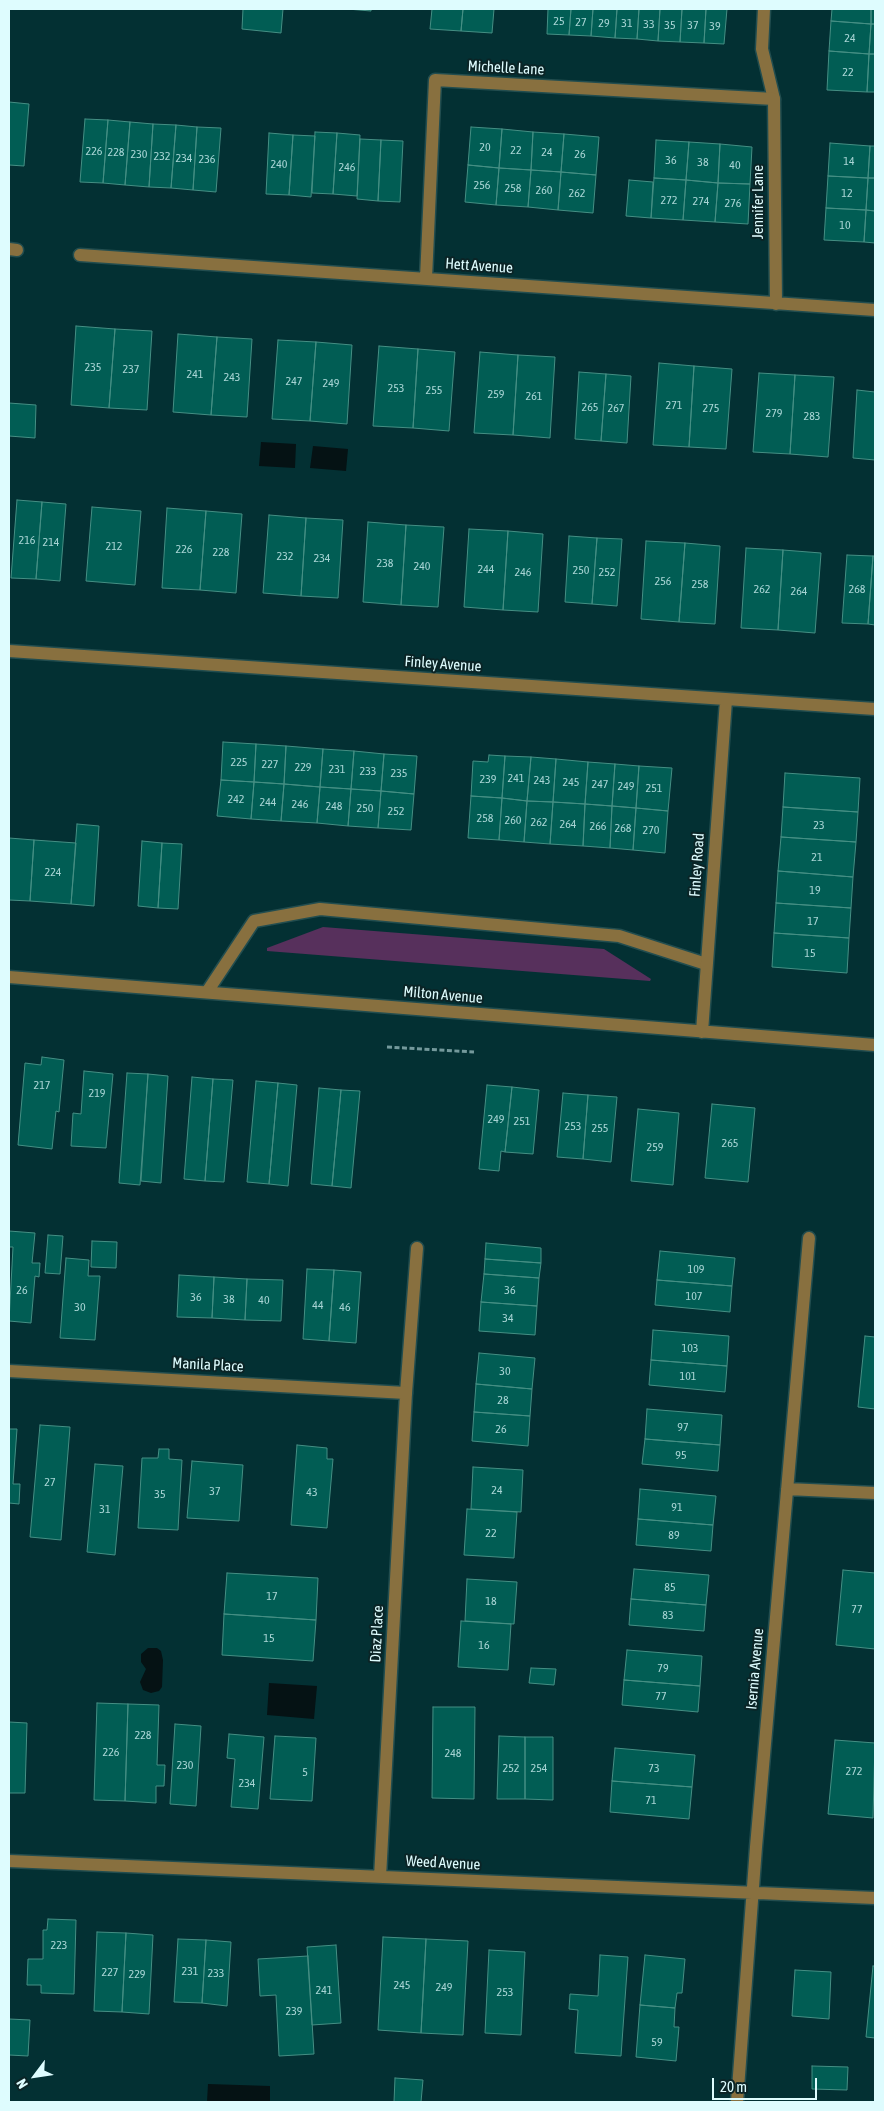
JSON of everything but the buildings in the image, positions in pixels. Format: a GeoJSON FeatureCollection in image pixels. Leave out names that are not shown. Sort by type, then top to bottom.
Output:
{"type":"FeatureCollection","features":[{"type":"Feature","properties":{"kind":"street","name":"Jennifer Lane"},"geometry":{"type":"LineString","coordinates":[[764,9],[762,49],[774,99],[776,304]]}},
{"type":"Feature","properties":{"kind":"street","name":"Michelle Lane"},"geometry":{"type":"LineString","coordinates":[[426,278],[435,80],[774,99]]}},
{"type":"Feature","properties":{"kind":"street","name":"Hett Avenue"},"geometry":{"type":"LineString","coordinates":[[80,255],[875,310]]}},
{"type":"Feature","properties":{"kind":"street","name":"Finley Avenue"},"geometry":{"type":"LineString","coordinates":[[9,651],[875,709]]}},
{"type":"Feature","properties":{"kind":"street","name":"Finley Road"},"geometry":{"type":"LineString","coordinates":[[702,1032],[726,700]]}},
{"type":"Feature","properties":{"kind":"street"},"geometry":{"type":"LineString","coordinates":[[207,992],[254,921],[320,909],[619,936],[706,964]]}},
{"type":"Feature","properties":{"kind":"street","name":"Milton Avenue"},"geometry":{"type":"LineString","coordinates":[[9,977],[875,1045]]}},
{"type":"Feature","properties":{"kind":"street","name":"Isernia Avenue"},"geometry":{"type":"LineString","coordinates":[[737,2102],[752,1894],[809,1238]]}},
{"type":"Feature","properties":{"kind":"street","name":"Diaz Place"},"geometry":{"type":"LineString","coordinates":[[380,1876],[406,1393],[417,1248]]}},
{"type":"Feature","properties":{"kind":"street","name":"Manila Place"},"geometry":{"type":"LineString","coordinates":[[9,1371],[406,1393]]}},
{"type":"Feature","properties":{"kind":"street"},"geometry":{"type":"LineString","coordinates":[[787,1489],[875,1493]]}},
{"type":"Feature","properties":{"kind":"street","name":"Weed Avenue"},"geometry":{"type":"LineString","coordinates":[[9,1861],[875,1898]]}},
{"type":"Feature","properties":{"kind":"path"},"geometry":{"type":"LineString","coordinates":[[387,1047],[474,1052]]}},
{"type":"Feature","properties":{"kind":"shaded area"},"geometry":{"type":"Polygon","coordinates":[[[261,442],[296,444],[295,468],[259,466],[261,442]]]}},
{"type":"Feature","properties":{"kind":"shaded area"},"geometry":{"type":"Polygon","coordinates":[[[313,446],[348,449],[346,471],[310,468],[313,446]]]}},
{"type":"Feature","properties":{"kind":"shaded area"},"geometry":{"type":"Polygon","coordinates":[[[323,927],[604,949],[651,979],[650,981],[267,951],[267,948],[323,927]]]}},
{"type":"Feature","properties":{"kind":"shaded area"},"geometry":{"type":"Polygon","coordinates":[[[148,1648],[157,1648],[161,1651],[163,1660],[162,1687],[159,1691],[151,1693],[143,1690],[140,1682],[146,1669],[141,1662],[141,1654],[148,1648]]]}},
{"type":"Feature","properties":{"kind":"shaded area"},"geometry":{"type":"Polygon","coordinates":[[[269,1683],[317,1686],[314,1719],[267,1715],[269,1683]]]}},
{"type":"Feature","properties":{"kind":"shaded area"},"geometry":{"type":"Polygon","coordinates":[[[208,2084],[270,2086],[270,2102],[207,2102],[208,2084]]]}}]}
